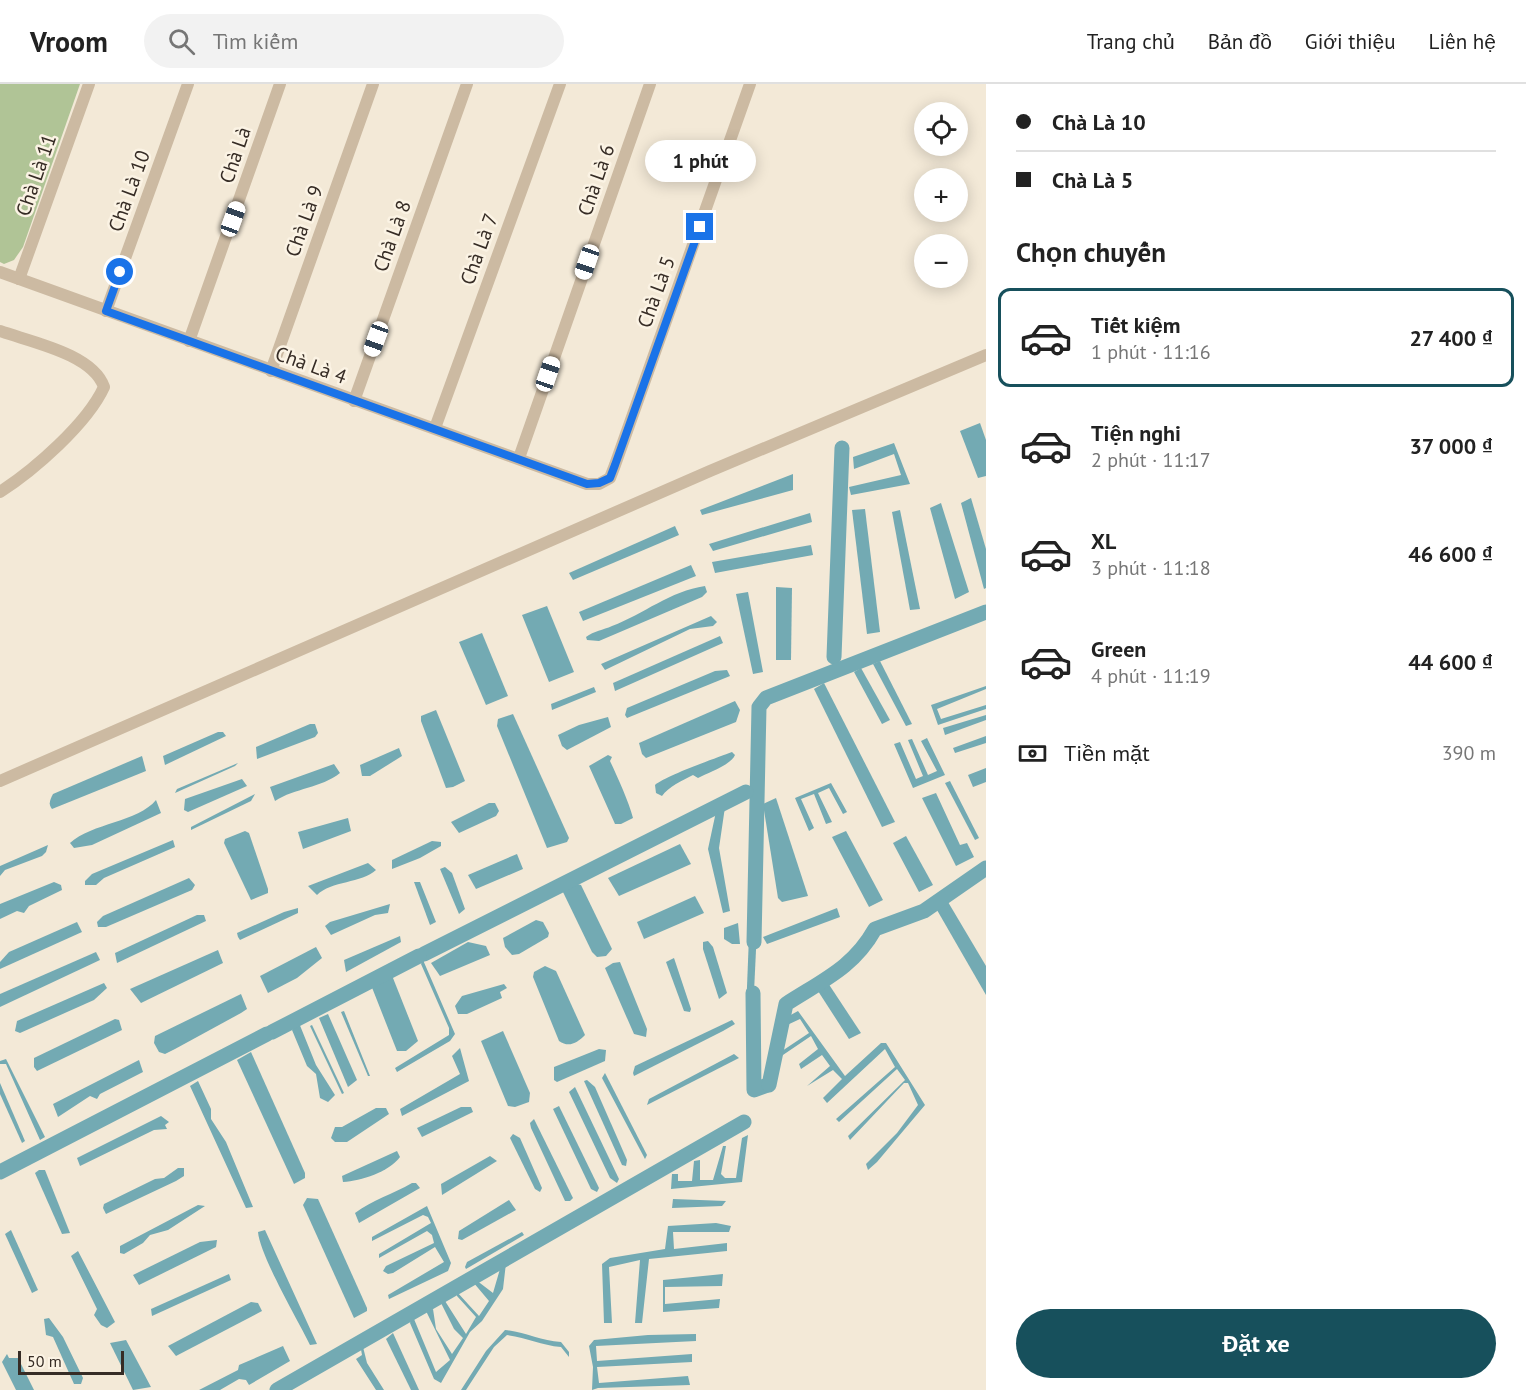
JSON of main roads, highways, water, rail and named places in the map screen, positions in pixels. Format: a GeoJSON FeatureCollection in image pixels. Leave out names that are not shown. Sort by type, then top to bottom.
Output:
{"type":"FeatureCollection","features":[{"type":"Feature","properties":{"kind":"water"},"geometry":{"type":"Polygon","coordinates":[[[980,423],[986,440],[986,476],[978,478],[960,431],[980,423]]]}},
{"type":"Feature","properties":{"kind":"water"},"geometry":{"type":"Polygon","coordinates":[[[894,443],[910,484],[851,495],[849,487],[901,475],[894,454],[854,469],[853,457],[894,443]]]}},
{"type":"Feature","properties":{"kind":"water"},"geometry":{"type":"Polygon","coordinates":[[[793,474],[793,490],[702,515],[700,510],[793,474]]]}},
{"type":"Feature","properties":{"kind":"water"},"geometry":{"type":"Polygon","coordinates":[[[971,498],[986,549],[986,588],[984,589],[961,503],[971,498]]]}},
{"type":"Feature","properties":{"kind":"water"},"geometry":{"type":"Polygon","coordinates":[[[941,503],[969,592],[955,599],[930,508],[941,503]]]}},
{"type":"Feature","properties":{"kind":"water"},"geometry":{"type":"Polygon","coordinates":[[[865,509],[880,632],[867,634],[852,510],[865,509]]]}},
{"type":"Feature","properties":{"kind":"water"},"geometry":{"type":"Polygon","coordinates":[[[900,510],[920,609],[910,610],[892,512],[900,510]]]}},
{"type":"Feature","properties":{"kind":"water"},"geometry":{"type":"Polygon","coordinates":[[[810,513],[812,522],[713,551],[709,544],[810,513]]]}},
{"type":"Feature","properties":{"kind":"water"},"geometry":{"type":"Polygon","coordinates":[[[675,526],[679,535],[573,580],[569,573],[675,526]]]}},
{"type":"Feature","properties":{"kind":"water"},"geometry":{"type":"Polygon","coordinates":[[[811,545],[813,555],[715,573],[712,562],[811,545]]]}},
{"type":"Feature","properties":{"kind":"water"},"geometry":{"type":"Polygon","coordinates":[[[691,565],[696,576],[583,621],[579,612],[691,565]]]}},
{"type":"Feature","properties":{"kind":"water"},"geometry":{"type":"Polygon","coordinates":[[[705,586],[707,592],[702,597],[599,641],[587,640],[586,637],[592,633],[624,621],[680,593],[705,586]]]}},
{"type":"Feature","properties":{"kind":"water"},"geometry":{"type":"Polygon","coordinates":[[[776,587],[792,588],[791,660],[776,660],[776,587]]]}},
{"type":"Feature","properties":{"kind":"water"},"geometry":{"type":"Polygon","coordinates":[[[748,592],[763,672],[753,674],[736,594],[748,592]]]}},
{"type":"Feature","properties":{"kind":"water"},"geometry":{"type":"Polygon","coordinates":[[[547,606],[574,672],[549,682],[522,615],[547,606]]]}},
{"type":"Feature","properties":{"kind":"water"},"geometry":{"type":"Polygon","coordinates":[[[711,616],[717,622],[713,626],[690,629],[605,670],[601,664],[711,616]]]}},
{"type":"Feature","properties":{"kind":"water"},"geometry":{"type":"Polygon","coordinates":[[[482,633],[508,696],[486,705],[459,642],[482,633]]]}},
{"type":"Feature","properties":{"kind":"water"},"geometry":{"type":"Polygon","coordinates":[[[720,636],[723,643],[615,691],[613,683],[720,636]]]}},
{"type":"Feature","properties":{"kind":"water"},"geometry":{"type":"Polygon","coordinates":[[[880,661],[912,724],[906,726],[873,664],[880,661]]]}},
{"type":"Feature","properties":{"kind":"water"},"geometry":{"type":"Polygon","coordinates":[[[861,668],[890,720],[882,724],[854,672],[861,668]]]}},
{"type":"Feature","properties":{"kind":"water"},"geometry":{"type":"Polygon","coordinates":[[[727,670],[730,676],[627,718],[625,715],[627,708],[715,671],[727,670]]]}},
{"type":"Feature","properties":{"kind":"water"},"geometry":{"type":"Polygon","coordinates":[[[824,683],[895,822],[882,827],[814,689],[824,683]]]}},
{"type":"Feature","properties":{"kind":"water"},"geometry":{"type":"Polygon","coordinates":[[[986,686],[986,689],[937,709],[941,719],[986,705],[986,709],[938,725],[931,705],[986,686]]]}},
{"type":"Feature","properties":{"kind":"water"},"geometry":{"type":"Polygon","coordinates":[[[594,687],[596,692],[552,710],[551,704],[594,687]]]}},
{"type":"Feature","properties":{"kind":"water"},"geometry":{"type":"Polygon","coordinates":[[[735,701],[740,710],[736,722],[646,758],[642,754],[639,743],[735,701]]]}},
{"type":"Feature","properties":{"kind":"water"},"geometry":{"type":"Polygon","coordinates":[[[436,710],[465,781],[453,787],[446,788],[421,721],[421,716],[436,710]]]}},
{"type":"Feature","properties":{"kind":"water"},"geometry":{"type":"Polygon","coordinates":[[[513,714],[569,838],[567,842],[547,848],[497,726],[498,719],[513,714]]]}},
{"type":"Feature","properties":{"kind":"water"},"geometry":{"type":"Polygon","coordinates":[[[986,715],[986,720],[945,735],[943,728],[986,715]]]}},
{"type":"Feature","properties":{"kind":"water"},"geometry":{"type":"Polygon","coordinates":[[[608,717],[611,727],[567,750],[562,746],[558,735],[579,725],[608,717]]]}},
{"type":"Feature","properties":{"kind":"water"},"geometry":{"type":"Polygon","coordinates":[[[310,724],[315,724],[318,733],[315,737],[257,759],[256,747],[310,724]]]}},
{"type":"Feature","properties":{"kind":"water"},"geometry":{"type":"Polygon","coordinates":[[[218,732],[223,732],[226,736],[165,765],[163,756],[218,732]]]}},
{"type":"Feature","properties":{"kind":"water"},"geometry":{"type":"Polygon","coordinates":[[[986,736],[986,743],[955,753],[953,748],[986,736]]]}},
{"type":"Feature","properties":{"kind":"water"},"geometry":{"type":"Polygon","coordinates":[[[927,738],[945,775],[913,788],[894,744],[900,742],[916,779],[923,776],[908,740],[912,739],[928,775],[937,771],[921,741],[927,738]]]}},
{"type":"Feature","properties":{"kind":"water"},"geometry":{"type":"Polygon","coordinates":[[[399,748],[402,756],[370,776],[362,776],[360,765],[399,748]]]}},
{"type":"Feature","properties":{"kind":"water"},"geometry":{"type":"Polygon","coordinates":[[[732,752],[735,755],[733,758],[719,768],[698,778],[693,775],[672,787],[662,796],[656,793],[655,785],[661,781],[732,752]]]}},
{"type":"Feature","properties":{"kind":"water"},"geometry":{"type":"Polygon","coordinates":[[[608,755],[612,757],[610,761],[633,818],[621,824],[615,824],[589,766],[608,755]]]}},
{"type":"Feature","properties":{"kind":"water"},"geometry":{"type":"Polygon","coordinates":[[[142,756],[146,771],[52,809],[50,802],[53,794],[142,756]]]}},
{"type":"Feature","properties":{"kind":"water"},"geometry":{"type":"Polygon","coordinates":[[[238,763],[235,766],[175,793],[177,789],[238,763]]]}},
{"type":"Feature","properties":{"kind":"water"},"geometry":{"type":"Polygon","coordinates":[[[334,764],[340,773],[333,778],[275,801],[270,787],[334,764]]]}},
{"type":"Feature","properties":{"kind":"water"},"geometry":{"type":"Polygon","coordinates":[[[986,768],[986,782],[973,787],[968,775],[986,768]]]}},
{"type":"Feature","properties":{"kind":"water"},"geometry":{"type":"Polygon","coordinates":[[[242,779],[247,786],[188,812],[184,810],[185,799],[242,779]]]}},
{"type":"Feature","properties":{"kind":"water"},"geometry":{"type":"Polygon","coordinates":[[[950,781],[979,838],[975,840],[945,783],[950,781]]]}},
{"type":"Feature","properties":{"kind":"water"},"geometry":{"type":"Polygon","coordinates":[[[831,783],[847,812],[843,814],[829,788],[818,793],[832,822],[826,824],[814,794],[801,799],[814,828],[809,831],[795,798],[831,783]]]}},
{"type":"Feature","properties":{"kind":"water"},"geometry":{"type":"Polygon","coordinates":[[[936,793],[960,845],[967,843],[974,857],[956,866],[922,798],[936,793]]]}},
{"type":"Feature","properties":{"kind":"water"},"geometry":{"type":"Polygon","coordinates":[[[255,794],[251,801],[191,830],[191,827],[255,794]]]}},
{"type":"Feature","properties":{"kind":"water"},"geometry":{"type":"Polygon","coordinates":[[[776,798],[808,896],[782,902],[778,898],[763,804],[776,798]]]}},
{"type":"Feature","properties":{"kind":"water"},"geometry":{"type":"Polygon","coordinates":[[[156,800],[161,813],[92,845],[74,848],[70,843],[90,831],[138,813],[156,800]]]}},
{"type":"Feature","properties":{"kind":"water"},"geometry":{"type":"Polygon","coordinates":[[[489,803],[495,803],[499,811],[496,816],[459,833],[451,822],[489,803]]]}},
{"type":"Feature","properties":{"kind":"water"},"geometry":{"type":"Polygon","coordinates":[[[717,807],[725,807],[719,848],[730,911],[723,913],[708,849],[717,807]]]}},
{"type":"Feature","properties":{"kind":"water"},"geometry":{"type":"Polygon","coordinates":[[[348,818],[351,831],[303,849],[298,832],[348,818]]]}},
{"type":"Feature","properties":{"kind":"water"},"geometry":{"type":"Polygon","coordinates":[[[245,831],[249,833],[268,889],[268,893],[251,900],[224,843],[225,839],[245,831]]]}},
{"type":"Feature","properties":{"kind":"water"},"geometry":{"type":"Polygon","coordinates":[[[846,831],[883,900],[869,907],[832,837],[846,831]]]}},
{"type":"Feature","properties":{"kind":"water"},"geometry":{"type":"Polygon","coordinates":[[[906,836],[933,885],[919,892],[893,843],[906,836]]]}},
{"type":"Feature","properties":{"kind":"water"},"geometry":{"type":"Polygon","coordinates":[[[173,840],[175,847],[104,878],[96,885],[85,885],[85,881],[92,874],[173,840]]]}},
{"type":"Feature","properties":{"kind":"water"},"geometry":{"type":"Polygon","coordinates":[[[432,841],[441,842],[441,846],[420,858],[392,869],[392,860],[432,841]]]}},
{"type":"Feature","properties":{"kind":"water"},"geometry":{"type":"Polygon","coordinates":[[[680,844],[691,864],[619,896],[608,878],[680,844]]]}},
{"type":"Feature","properties":{"kind":"water"},"geometry":{"type":"Polygon","coordinates":[[[48,845],[42,856],[5,870],[0,876],[0,866],[48,845]]]}},
{"type":"Feature","properties":{"kind":"water"},"geometry":{"type":"Polygon","coordinates":[[[517,854],[523,869],[476,889],[468,875],[517,854]]]}},
{"type":"Feature","properties":{"kind":"water"},"geometry":{"type":"Polygon","coordinates":[[[368,863],[376,870],[363,877],[330,887],[317,895],[308,886],[368,863]]]}},
{"type":"Feature","properties":{"kind":"water"},"geometry":{"type":"Polygon","coordinates":[[[445,867],[452,873],[465,909],[459,914],[440,869],[445,867]]]}},
{"type":"Feature","properties":{"kind":"water"},"geometry":{"type":"Polygon","coordinates":[[[189,878],[195,885],[192,890],[106,927],[98,927],[97,922],[103,916],[189,878]]]}},
{"type":"Feature","properties":{"kind":"water"},"geometry":{"type":"Polygon","coordinates":[[[54,882],[61,885],[62,890],[29,906],[24,913],[17,911],[0,919],[0,904],[54,882]]]}},
{"type":"Feature","properties":{"kind":"water"},"geometry":{"type":"Polygon","coordinates":[[[414,882],[420,882],[436,922],[430,925],[414,882]]]}},
{"type":"Feature","properties":{"kind":"water"},"geometry":{"type":"Polygon","coordinates":[[[573,883],[581,885],[612,949],[606,956],[597,957],[592,952],[562,890],[565,885],[573,883]]]}},
{"type":"Feature","properties":{"kind":"water"},"geometry":{"type":"Polygon","coordinates":[[[695,896],[704,913],[644,939],[637,922],[695,896]]]}},
{"type":"Feature","properties":{"kind":"water"},"geometry":{"type":"Polygon","coordinates":[[[948,902],[986,966],[986,995],[937,910],[948,902]]]}},
{"type":"Feature","properties":{"kind":"water"},"geometry":{"type":"Polygon","coordinates":[[[390,904],[388,913],[375,915],[331,935],[325,926],[330,922],[390,904]]]}},
{"type":"Feature","properties":{"kind":"water"},"geometry":{"type":"Polygon","coordinates":[[[298,908],[298,913],[240,940],[238,937],[237,933],[298,908]]]}},
{"type":"Feature","properties":{"kind":"water"},"geometry":{"type":"Polygon","coordinates":[[[837,908],[840,917],[767,944],[763,937],[837,908]]]}},
{"type":"Feature","properties":{"kind":"water"},"geometry":{"type":"Polygon","coordinates":[[[197,915],[204,915],[206,921],[117,963],[115,953],[197,915]]]}},
{"type":"Feature","properties":{"kind":"water"},"geometry":{"type":"Polygon","coordinates":[[[536,920],[543,922],[549,933],[548,937],[519,954],[512,955],[505,947],[503,938],[536,920]]]}},
{"type":"Feature","properties":{"kind":"water"},"geometry":{"type":"Polygon","coordinates":[[[77,922],[82,932],[0,969],[0,962],[9,952],[77,922]]]}},
{"type":"Feature","properties":{"kind":"water"},"geometry":{"type":"Polygon","coordinates":[[[738,923],[740,944],[732,944],[724,939],[724,928],[738,923]]]}},
{"type":"Feature","properties":{"kind":"water"},"geometry":{"type":"Polygon","coordinates":[[[755,924],[757,929],[753,1013],[746,1012],[749,936],[751,925],[755,924]]]}},
{"type":"Feature","properties":{"kind":"water"},"geometry":{"type":"Polygon","coordinates":[[[400,936],[401,942],[346,972],[344,960],[400,936]]]}},
{"type":"Feature","properties":{"kind":"water"},"geometry":{"type":"Polygon","coordinates":[[[708,941],[713,947],[727,993],[719,999],[703,949],[703,942],[708,941]]]}},
{"type":"Feature","properties":{"kind":"water"},"geometry":{"type":"Polygon","coordinates":[[[468,942],[486,946],[490,955],[440,976],[431,963],[468,942]]]}},
{"type":"Feature","properties":{"kind":"water"},"geometry":{"type":"Polygon","coordinates":[[[316,947],[322,958],[297,978],[268,993],[260,976],[316,947]]]}},
{"type":"Feature","properties":{"kind":"water"},"geometry":{"type":"Polygon","coordinates":[[[218,950],[223,963],[141,1003],[130,989],[218,950]]]}},
{"type":"Feature","properties":{"kind":"water"},"geometry":{"type":"Polygon","coordinates":[[[96,952],[100,960],[0,1007],[0,994],[96,952]]]}},
{"type":"Feature","properties":{"kind":"water"},"geometry":{"type":"Polygon","coordinates":[[[674,958],[691,1009],[690,1012],[684,1011],[666,962],[674,958]]]}},
{"type":"Feature","properties":{"kind":"water"},"geometry":{"type":"Polygon","coordinates":[[[423,960],[455,1034],[450,1041],[397,1072],[395,1068],[449,1035],[449,1028],[421,964],[423,960]]]}},
{"type":"Feature","properties":{"kind":"water"},"geometry":{"type":"Polygon","coordinates":[[[620,962],[647,1029],[646,1037],[634,1034],[605,968],[620,962]]]}},
{"type":"Feature","properties":{"kind":"water"},"geometry":{"type":"Polygon","coordinates":[[[545,966],[556,971],[585,1035],[573,1044],[559,1041],[533,977],[534,972],[545,966]]]}},
{"type":"Feature","properties":{"kind":"water"},"geometry":{"type":"Polygon","coordinates":[[[382,978],[393,978],[418,1041],[406,1051],[397,1051],[371,985],[382,978]]]}},
{"type":"Feature","properties":{"kind":"water"},"geometry":{"type":"Polygon","coordinates":[[[104,983],[107,988],[94,1000],[20,1033],[15,1031],[17,1021],[104,983]]]}},
{"type":"Feature","properties":{"kind":"water"},"geometry":{"type":"Polygon","coordinates":[[[828,983],[861,1033],[849,1039],[818,991],[828,983]]]}},
{"type":"Feature","properties":{"kind":"water"},"geometry":{"type":"Polygon","coordinates":[[[504,984],[507,988],[500,992],[502,998],[467,1014],[458,1014],[455,1006],[462,996],[504,984]]]}},
{"type":"Feature","properties":{"kind":"water"},"geometry":{"type":"Polygon","coordinates":[[[241,994],[247,1009],[165,1054],[159,1052],[154,1043],[155,1036],[241,994]]]}},
{"type":"Feature","properties":{"kind":"water"},"geometry":{"type":"Polygon","coordinates":[[[344,1011],[370,1076],[368,1076],[341,1012],[344,1011]]]}},
{"type":"Feature","properties":{"kind":"water"},"geometry":{"type":"Polygon","coordinates":[[[798,1011],[845,1076],[881,1043],[886,1043],[925,1105],[868,1170],[866,1164],[897,1133],[918,1105],[908,1083],[904,1083],[850,1140],[848,1136],[905,1080],[897,1069],[839,1122],[836,1119],[895,1067],[885,1049],[827,1103],[823,1098],[842,1079],[833,1070],[807,1086],[830,1066],[822,1055],[801,1069],[799,1064],[818,1049],[811,1036],[780,1057],[779,1053],[809,1033],[800,1019],[785,1026],[787,1017],[798,1011]]]}},
{"type":"Feature","properties":{"kind":"water"},"geometry":{"type":"Polygon","coordinates":[[[328,1014],[357,1080],[348,1087],[319,1018],[328,1014]]]}},
{"type":"Feature","properties":{"kind":"water"},"geometry":{"type":"Polygon","coordinates":[[[115,1019],[119,1020],[122,1030],[37,1071],[34,1067],[34,1058],[115,1019]]]}},
{"type":"Feature","properties":{"kind":"water"},"geometry":{"type":"Polygon","coordinates":[[[732,1020],[735,1024],[723,1031],[634,1076],[635,1066],[732,1020]]]}},
{"type":"Feature","properties":{"kind":"water"},"geometry":{"type":"Polygon","coordinates":[[[299,1023],[316,1065],[335,1095],[328,1102],[320,1098],[316,1074],[307,1066],[292,1030],[299,1023]]]}},
{"type":"Feature","properties":{"kind":"water"},"geometry":{"type":"Polygon","coordinates":[[[312,1025],[344,1093],[342,1094],[310,1026],[312,1025]]]}},
{"type":"Feature","properties":{"kind":"water"},"geometry":{"type":"Polygon","coordinates":[[[503,1031],[530,1093],[529,1102],[515,1107],[508,1106],[481,1041],[503,1031]]]}},
{"type":"Feature","properties":{"kind":"water"},"geometry":{"type":"Polygon","coordinates":[[[460,1048],[469,1081],[402,1116],[400,1109],[460,1074],[452,1056],[460,1048]]]}},
{"type":"Feature","properties":{"kind":"water"},"geometry":{"type":"Polygon","coordinates":[[[599,1049],[606,1050],[605,1061],[557,1082],[554,1080],[554,1067],[599,1049]]]}},
{"type":"Feature","properties":{"kind":"water"},"geometry":{"type":"Polygon","coordinates":[[[251,1052],[305,1173],[305,1178],[294,1184],[237,1060],[251,1052]]]}},
{"type":"Feature","properties":{"kind":"water"},"geometry":{"type":"Polygon","coordinates":[[[734,1054],[739,1058],[647,1105],[649,1099],[734,1054]]]}},
{"type":"Feature","properties":{"kind":"water"},"geometry":{"type":"Polygon","coordinates":[[[6,1059],[45,1137],[40,1140],[6,1064],[0,1064],[0,1061],[6,1059]]]}},
{"type":"Feature","properties":{"kind":"water"},"geometry":{"type":"Polygon","coordinates":[[[139,1060],[143,1072],[100,1094],[97,1099],[90,1096],[58,1117],[53,1104],[139,1060]]]}},
{"type":"Feature","properties":{"kind":"water"},"geometry":{"type":"Polygon","coordinates":[[[605,1073],[647,1155],[645,1159],[602,1078],[605,1073]]]}},
{"type":"Feature","properties":{"kind":"water"},"geometry":{"type":"Polygon","coordinates":[[[587,1080],[595,1087],[627,1160],[626,1166],[622,1165],[584,1081],[587,1080]]]}},
{"type":"Feature","properties":{"kind":"water"},"geometry":{"type":"Polygon","coordinates":[[[198,1081],[211,1109],[211,1119],[226,1142],[253,1207],[246,1208],[190,1086],[198,1081]]]}},
{"type":"Feature","properties":{"kind":"water"},"geometry":{"type":"Polygon","coordinates":[[[0,1083],[25,1141],[22,1143],[0,1094],[0,1083]]]}},
{"type":"Feature","properties":{"kind":"water"},"geometry":{"type":"Polygon","coordinates":[[[575,1087],[619,1179],[617,1183],[610,1178],[569,1092],[575,1087]]]}},
{"type":"Feature","properties":{"kind":"water"},"geometry":{"type":"Polygon","coordinates":[[[559,1106],[599,1188],[597,1192],[591,1189],[553,1109],[559,1106]]]}},
{"type":"Feature","properties":{"kind":"water"},"geometry":{"type":"Polygon","coordinates":[[[461,1107],[471,1107],[473,1112],[422,1137],[417,1128],[461,1107]]]}},
{"type":"Feature","properties":{"kind":"water"},"geometry":{"type":"Polygon","coordinates":[[[376,1108],[386,1108],[389,1114],[347,1142],[335,1142],[331,1138],[335,1127],[342,1127],[376,1108]]]}},
{"type":"Feature","properties":{"kind":"water"},"geometry":{"type":"Polygon","coordinates":[[[161,1116],[169,1122],[165,1125],[167,1129],[154,1130],[80,1166],[77,1158],[161,1116]]]}},
{"type":"Feature","properties":{"kind":"water"},"geometry":{"type":"Polygon","coordinates":[[[534,1119],[573,1198],[570,1201],[565,1201],[531,1128],[530,1123],[534,1119]]]}},
{"type":"Feature","properties":{"kind":"water"},"geometry":{"type":"Polygon","coordinates":[[[513,1134],[520,1138],[542,1188],[540,1192],[535,1189],[510,1138],[513,1134]]]}},
{"type":"Feature","properties":{"kind":"water"},"geometry":{"type":"Polygon","coordinates":[[[748,1135],[742,1182],[671,1189],[672,1174],[678,1174],[678,1181],[692,1181],[694,1161],[700,1160],[700,1180],[713,1180],[723,1146],[726,1146],[721,1174],[725,1178],[736,1178],[742,1138],[748,1135]]]}},
{"type":"Feature","properties":{"kind":"water"},"geometry":{"type":"Polygon","coordinates":[[[397,1151],[400,1157],[389,1167],[366,1178],[343,1182],[342,1176],[397,1151]]]}},
{"type":"Feature","properties":{"kind":"water"},"geometry":{"type":"Polygon","coordinates":[[[490,1156],[497,1161],[442,1195],[441,1184],[490,1156]]]}},
{"type":"Feature","properties":{"kind":"water"},"geometry":{"type":"Polygon","coordinates":[[[178,1168],[184,1168],[184,1176],[106,1214],[104,1204],[155,1179],[164,1178],[178,1168]]]}},
{"type":"Feature","properties":{"kind":"water"},"geometry":{"type":"Polygon","coordinates":[[[45,1170],[70,1233],[62,1234],[35,1173],[45,1170]]]}},
{"type":"Feature","properties":{"kind":"water"},"geometry":{"type":"Polygon","coordinates":[[[416,1183],[420,1188],[359,1223],[355,1213],[368,1204],[416,1183]]]}},
{"type":"Feature","properties":{"kind":"water"},"geometry":{"type":"Polygon","coordinates":[[[307,1198],[318,1199],[367,1308],[367,1311],[354,1318],[303,1205],[307,1198]]]}},
{"type":"Feature","properties":{"kind":"water"},"geometry":{"type":"Polygon","coordinates":[[[673,1199],[726,1201],[722,1206],[672,1208],[673,1199]]]}},
{"type":"Feature","properties":{"kind":"water"},"geometry":{"type":"Polygon","coordinates":[[[509,1200],[516,1210],[462,1240],[458,1239],[459,1231],[509,1200]]]}},
{"type":"Feature","properties":{"kind":"water"},"geometry":{"type":"Polygon","coordinates":[[[198,1205],[205,1206],[168,1230],[150,1235],[143,1243],[124,1254],[120,1253],[120,1246],[198,1205]]]}},
{"type":"Feature","properties":{"kind":"water"},"geometry":{"type":"Polygon","coordinates":[[[427,1206],[451,1263],[448,1271],[389,1299],[388,1295],[444,1262],[435,1247],[393,1273],[388,1274],[383,1271],[386,1266],[434,1243],[432,1235],[427,1231],[379,1258],[379,1254],[431,1223],[428,1217],[423,1215],[372,1241],[372,1237],[427,1206]]]}},
{"type":"Feature","properties":{"kind":"water"},"geometry":{"type":"Polygon","coordinates":[[[716,1223],[731,1226],[729,1232],[673,1232],[674,1249],[727,1243],[727,1251],[649,1259],[642,1323],[635,1323],[640,1260],[609,1267],[612,1323],[604,1323],[602,1264],[610,1258],[665,1249],[668,1226],[716,1223]]]}},
{"type":"Feature","properties":{"kind":"water"},"geometry":{"type":"Polygon","coordinates":[[[11,1230],[38,1290],[32,1293],[5,1234],[11,1230]]]}},
{"type":"Feature","properties":{"kind":"water"},"geometry":{"type":"Polygon","coordinates":[[[265,1230],[317,1344],[310,1345],[272,1272],[258,1232],[265,1230]]]}},
{"type":"Feature","properties":{"kind":"water"},"geometry":{"type":"Polygon","coordinates":[[[522,1232],[524,1235],[466,1269],[467,1262],[522,1232]]]}},
{"type":"Feature","properties":{"kind":"water"},"geometry":{"type":"Polygon","coordinates":[[[217,1240],[216,1247],[139,1285],[133,1275],[200,1242],[217,1240]]]}},
{"type":"Feature","properties":{"kind":"water"},"geometry":{"type":"Polygon","coordinates":[[[78,1251],[115,1322],[107,1328],[101,1325],[94,1315],[97,1309],[71,1256],[78,1251]]]}},
{"type":"Feature","properties":{"kind":"water"},"geometry":{"type":"Polygon","coordinates":[[[506,1263],[503,1289],[482,1321],[470,1332],[441,1383],[434,1379],[410,1323],[411,1320],[414,1319],[436,1372],[450,1360],[426,1311],[433,1309],[436,1329],[452,1354],[463,1338],[454,1329],[441,1303],[445,1301],[466,1334],[476,1317],[457,1296],[457,1292],[479,1316],[489,1301],[473,1282],[476,1280],[493,1293],[500,1269],[506,1263]]]}},
{"type":"Feature","properties":{"kind":"water"},"geometry":{"type":"Polygon","coordinates":[[[229,1274],[231,1280],[152,1316],[151,1309],[229,1274]]]}},
{"type":"Feature","properties":{"kind":"water"},"geometry":{"type":"Polygon","coordinates":[[[723,1274],[722,1286],[665,1287],[665,1304],[720,1299],[719,1308],[663,1312],[663,1280],[723,1274]]]}},
{"type":"Feature","properties":{"kind":"water"},"geometry":{"type":"Polygon","coordinates":[[[251,1302],[258,1303],[262,1311],[176,1356],[168,1346],[251,1302]]]}},
{"type":"Feature","properties":{"kind":"water"},"geometry":{"type":"Polygon","coordinates":[[[49,1318],[63,1337],[83,1378],[81,1384],[74,1384],[53,1337],[46,1335],[44,1319],[49,1318]]]}},
{"type":"Feature","properties":{"kind":"water"},"geometry":{"type":"Polygon","coordinates":[[[505,1330],[561,1342],[569,1352],[569,1357],[561,1347],[507,1335],[494,1347],[466,1390],[461,1390],[486,1351],[505,1330]]]}},
{"type":"Feature","properties":{"kind":"water"},"geometry":{"type":"Polygon","coordinates":[[[393,1333],[419,1390],[411,1390],[386,1339],[393,1333]]]}},
{"type":"Feature","properties":{"kind":"water"},"geometry":{"type":"Polygon","coordinates":[[[696,1334],[696,1341],[596,1346],[597,1361],[692,1354],[692,1362],[597,1367],[599,1383],[688,1376],[690,1385],[592,1390],[593,1367],[589,1346],[594,1340],[648,1335],[696,1334]]]}},
{"type":"Feature","properties":{"kind":"water"},"geometry":{"type":"Polygon","coordinates":[[[126,1340],[151,1387],[133,1390],[110,1343],[126,1340]]]}},
{"type":"Feature","properties":{"kind":"water"},"geometry":{"type":"Polygon","coordinates":[[[362,1343],[367,1363],[384,1390],[376,1390],[356,1359],[362,1355],[360,1344],[362,1343]]]}},
{"type":"Feature","properties":{"kind":"water"},"geometry":{"type":"Polygon","coordinates":[[[283,1346],[290,1361],[249,1385],[246,1380],[239,1379],[220,1390],[199,1390],[238,1370],[239,1365],[283,1346]]]}},
{"type":"Feature","properties":{"kind":"water"},"geometry":{"type":"Polygon","coordinates":[[[7,1354],[9,1358],[18,1358],[34,1390],[16,1390],[2,1362],[7,1354]]]}},
{"type":"Feature","properties":{"kind":"waterway"},"geometry":{"type":"LineString","coordinates":[[834,657],[842,448]]}},
{"type":"Feature","properties":{"kind":"waterway"},"geometry":{"type":"LineString","coordinates":[[754,942],[759,707],[766,698],[986,612]]}},
{"type":"Feature","properties":{"kind":"waterway"},"geometry":{"type":"LineString","coordinates":[[424,954],[746,792]]}},
{"type":"Feature","properties":{"kind":"waterway"},"geometry":{"type":"LineString","coordinates":[[769,1085],[786,1004],[847,964],[875,929],[924,911],[986,868]]}},
{"type":"Feature","properties":{"kind":"waterway"},"geometry":{"type":"LineString","coordinates":[[272,1032],[419,956]]}},
{"type":"Feature","properties":{"kind":"waterway"},"geometry":{"type":"LineString","coordinates":[[753,993],[754,1090],[765,1086]]}},
{"type":"Feature","properties":{"kind":"waterway"},"geometry":{"type":"LineString","coordinates":[[0,1172],[267,1034]]}},
{"type":"Feature","properties":{"kind":"waterway"},"geometry":{"type":"LineString","coordinates":[[277,1390],[744,1122]]}}]}
